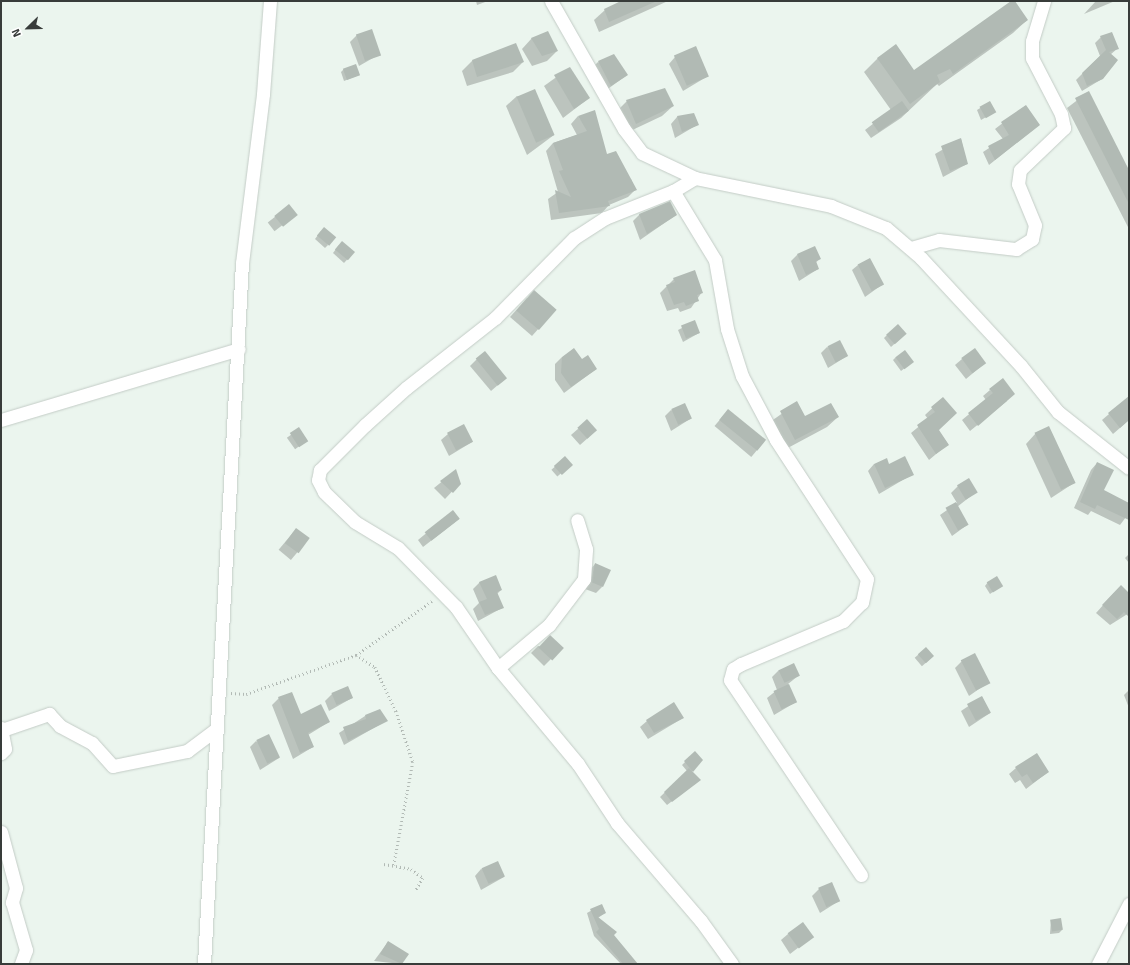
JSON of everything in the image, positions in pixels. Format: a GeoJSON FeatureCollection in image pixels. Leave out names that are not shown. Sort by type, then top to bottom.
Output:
{"type":"FeatureCollection","features":[{"type":"Feature","properties":{"kind":"street"},"geometry":{"type":"LineString","coordinates":[[204,964],[217,692],[239,349],[245,228],[263,94],[270,1]]}},
{"type":"Feature","properties":{"kind":"street"},"geometry":{"type":"LineString","coordinates":[[551,1],[634,145],[653,161],[695,178],[854,212],[886,228],[911,248],[1021,366],[1058,412],[1129,468]]}},
{"type":"Feature","properties":{"kind":"street"},"geometry":{"type":"LineString","coordinates":[[911,248],[939,240],[1016,249],[1032,239],[1035,225],[1020,192],[1020,170],[1064,128],[1061,114],[1032,58],[1032,40],[1044,1]]}},
{"type":"Feature","properties":{"kind":"street"},"geometry":{"type":"LineString","coordinates":[[695,178],[673,191],[605,218],[574,238],[495,318],[406,388],[320,470],[318,480],[324,492],[355,522],[398,548],[442,592],[498,668],[578,764],[617,823],[701,921],[732,964]]}},
{"type":"Feature","properties":{"kind":"street"},"geometry":{"type":"LineString","coordinates":[[673,191],[715,260],[727,329],[742,376],[776,440],[867,579],[862,602],[843,621],[741,664],[733,669],[730,680],[861,875]]}},
{"type":"Feature","properties":{"kind":"street"},"geometry":{"type":"LineString","coordinates":[[1,420],[239,349]]}},
{"type":"Feature","properties":{"kind":"street"},"geometry":{"type":"LineString","coordinates":[[498,668],[549,625],[584,579],[586,549],[577,520]]}},
{"type":"Feature","properties":{"kind":"street"},"geometry":{"type":"LineString","coordinates":[[1,753],[5,749],[1,728],[49,714],[60,726],[92,743],[113,766],[187,752],[215,730]]}},
{"type":"Feature","properties":{"kind":"street"},"geometry":{"type":"LineString","coordinates":[[1,832],[16,888],[12,902],[26,950],[21,964]]}},
{"type":"Feature","properties":{"kind":"street"},"geometry":{"type":"LineString","coordinates":[[1098,964],[1129,904]]}},
{"type":"Feature","properties":{"kind":"path"},"geometry":{"type":"LineString","coordinates":[[217,692],[246,694],[356,655],[413,617],[442,592]]}},
{"type":"Feature","properties":{"kind":"path"},"geometry":{"type":"LineString","coordinates":[[356,655],[375,667],[396,711],[413,762],[394,865]]}},
{"type":"Feature","properties":{"kind":"path"},"geometry":{"type":"LineString","coordinates":[[384,864],[411,869],[423,878],[416,890]]}},
{"type":"Feature","properties":{"kind":"building"},"geometry":{"type":"Polygon","coordinates":[[[621,1],[657,1],[609,22],[604,9],[621,1]]]}},
{"type":"Feature","properties":{"kind":"building"},"geometry":{"type":"Polygon","coordinates":[[[1011,1],[1015,1],[1028,20],[953,74],[950,69],[937,75],[940,82],[910,104],[877,58],[896,44],[914,70],[1011,1]]]}},
{"type":"Feature","properties":{"kind":"building"},"geometry":{"type":"Polygon","coordinates":[[[372,29],[381,55],[365,61],[356,35],[372,29]]]}},
{"type":"Feature","properties":{"kind":"building"},"geometry":{"type":"Polygon","coordinates":[[[548,31],[558,51],[542,56],[531,38],[548,31]]]}},
{"type":"Feature","properties":{"kind":"building"},"geometry":{"type":"Polygon","coordinates":[[[1112,32],[1119,49],[1109,52],[1118,60],[1103,79],[1087,86],[1082,73],[1106,50],[1100,36],[1112,32]]]}},
{"type":"Feature","properties":{"kind":"building"},"geometry":{"type":"Polygon","coordinates":[[[516,43],[524,62],[477,77],[472,60],[516,43]]]}},
{"type":"Feature","properties":{"kind":"building"},"geometry":{"type":"Polygon","coordinates":[[[696,46],[709,76],[687,86],[674,55],[696,46]]]}},
{"type":"Feature","properties":{"kind":"building"},"geometry":{"type":"Polygon","coordinates":[[[614,54],[628,75],[611,86],[598,61],[614,54]]]}},
{"type":"Feature","properties":{"kind":"building"},"geometry":{"type":"Polygon","coordinates":[[[356,64],[360,75],[347,80],[343,69],[356,64]]]}},
{"type":"Feature","properties":{"kind":"building"},"geometry":{"type":"Polygon","coordinates":[[[570,67],[590,98],[574,109],[554,75],[570,67]]]}},
{"type":"Feature","properties":{"kind":"building"},"geometry":{"type":"Polygon","coordinates":[[[665,88],[674,106],[636,124],[626,100],[665,88]]]}},
{"type":"Feature","properties":{"kind":"building"},"geometry":{"type":"Polygon","coordinates":[[[535,89],[555,135],[536,143],[517,97],[535,89]]]}},
{"type":"Feature","properties":{"kind":"building"},"geometry":{"type":"Polygon","coordinates":[[[1089,91],[1129,170],[1129,204],[1075,98],[1089,91]]]}},
{"type":"Feature","properties":{"kind":"building"},"geometry":{"type":"Polygon","coordinates":[[[902,101],[909,111],[879,132],[872,122],[902,101]]]}},
{"type":"Feature","properties":{"kind":"building"},"geometry":{"type":"Polygon","coordinates":[[[990,101],[996,112],[986,118],[980,107],[990,101]]]}},
{"type":"Feature","properties":{"kind":"building"},"geometry":{"type":"Polygon","coordinates":[[[1026,105],[1040,125],[995,160],[988,146],[1009,135],[1001,122],[1026,105]]]}},
{"type":"Feature","properties":{"kind":"building"},"geometry":{"type":"Polygon","coordinates":[[[595,110],[607,154],[616,151],[637,190],[608,201],[610,206],[559,213],[555,190],[571,197],[559,171],[563,170],[553,143],[587,131],[578,116],[595,110]]]}},
{"type":"Feature","properties":{"kind":"building"},"geometry":{"type":"Polygon","coordinates":[[[694,113],[699,125],[682,132],[677,116],[694,113]]]}},
{"type":"Feature","properties":{"kind":"building"},"geometry":{"type":"Polygon","coordinates":[[[961,138],[968,164],[950,171],[941,146],[961,138]]]}},
{"type":"Feature","properties":{"kind":"building"},"geometry":{"type":"Polygon","coordinates":[[[670,201],[677,215],[647,234],[639,214],[670,201]]]}},
{"type":"Feature","properties":{"kind":"building"},"geometry":{"type":"Polygon","coordinates":[[[289,204],[298,215],[283,227],[274,216],[289,204]]]}},
{"type":"Feature","properties":{"kind":"building"},"geometry":{"type":"Polygon","coordinates":[[[324,227],[336,237],[329,246],[317,235],[324,227]]]}},
{"type":"Feature","properties":{"kind":"building"},"geometry":{"type":"Polygon","coordinates":[[[342,241],[355,252],[348,260],[335,249],[342,241]]]}},
{"type":"Feature","properties":{"kind":"building"},"geometry":{"type":"Polygon","coordinates":[[[815,246],[821,259],[816,261],[819,269],[806,275],[797,254],[815,246]]]}},
{"type":"Feature","properties":{"kind":"building"},"geometry":{"type":"Polygon","coordinates":[[[870,258],[884,284],[872,291],[858,265],[870,258]]]}},
{"type":"Feature","properties":{"kind":"building"},"geometry":{"type":"Polygon","coordinates":[[[695,270],[703,293],[697,295],[699,301],[686,306],[684,302],[674,305],[666,285],[675,282],[673,278],[695,270]]]}},
{"type":"Feature","properties":{"kind":"building"},"geometry":{"type":"Polygon","coordinates":[[[534,290],[557,310],[539,330],[516,310],[534,290]]]}},
{"type":"Feature","properties":{"kind":"building"},"geometry":{"type":"Polygon","coordinates":[[[695,320],[700,333],[686,338],[681,325],[695,320]]]}},
{"type":"Feature","properties":{"kind":"building"},"geometry":{"type":"Polygon","coordinates":[[[898,324],[907,334],[895,344],[886,335],[898,324]]]}},
{"type":"Feature","properties":{"kind":"building"},"geometry":{"type":"Polygon","coordinates":[[[840,340],[848,356],[836,362],[828,346],[840,340]]]}},
{"type":"Feature","properties":{"kind":"building"},"geometry":{"type":"Polygon","coordinates":[[[574,348],[582,359],[588,355],[597,369],[571,387],[561,373],[562,357],[574,348]]]}},
{"type":"Feature","properties":{"kind":"building"},"geometry":{"type":"Polygon","coordinates":[[[975,348],[986,363],[972,373],[961,358],[975,348]]]}},
{"type":"Feature","properties":{"kind":"building"},"geometry":{"type":"Polygon","coordinates":[[[905,350],[914,362],[904,369],[895,357],[905,350]]]}},
{"type":"Feature","properties":{"kind":"building"},"geometry":{"type":"Polygon","coordinates":[[[485,351],[507,378],[498,386],[476,359],[485,351]]]}},
{"type":"Feature","properties":{"kind":"building"},"geometry":{"type":"Polygon","coordinates":[[[1003,378],[1015,394],[978,426],[968,413],[993,393],[989,389],[1003,378]]]}},
{"type":"Feature","properties":{"kind":"building"},"geometry":{"type":"Polygon","coordinates":[[[1129,396],[1129,420],[1120,428],[1108,413],[1129,396]]]}},
{"type":"Feature","properties":{"kind":"building"},"geometry":{"type":"Polygon","coordinates":[[[943,397],[957,413],[939,430],[949,445],[936,454],[917,425],[935,412],[931,407],[943,397]]]}},
{"type":"Feature","properties":{"kind":"building"},"geometry":{"type":"Polygon","coordinates":[[[797,401],[805,416],[831,403],[839,417],[795,440],[780,411],[797,401]]]}},
{"type":"Feature","properties":{"kind":"building"},"geometry":{"type":"Polygon","coordinates":[[[685,403],[692,419],[678,425],[671,409],[685,403]]]}},
{"type":"Feature","properties":{"kind":"building"},"geometry":{"type":"Polygon","coordinates":[[[728,409],[766,440],[757,451],[719,420],[728,409]]]}},
{"type":"Feature","properties":{"kind":"building"},"geometry":{"type":"Polygon","coordinates":[[[587,419],[597,430],[587,439],[577,428],[587,419]]]}},
{"type":"Feature","properties":{"kind":"building"},"geometry":{"type":"Polygon","coordinates":[[[464,424],[473,442],[456,450],[447,433],[464,424]]]}},
{"type":"Feature","properties":{"kind":"building"},"geometry":{"type":"Polygon","coordinates":[[[1049,426],[1076,483],[1061,490],[1034,433],[1049,426]]]}},
{"type":"Feature","properties":{"kind":"building"},"geometry":{"type":"Polygon","coordinates":[[[299,427],[308,441],[299,447],[290,433],[299,427]]]}},
{"type":"Feature","properties":{"kind":"building"},"geometry":{"type":"Polygon","coordinates":[[[565,456],[573,465],[562,475],[554,466],[565,456]]]}},
{"type":"Feature","properties":{"kind":"building"},"geometry":{"type":"Polygon","coordinates":[[[905,456],[914,475],[885,488],[874,464],[887,458],[889,464],[905,456]]]}},
{"type":"Feature","properties":{"kind":"building"},"geometry":{"type":"Polygon","coordinates":[[[1097,462],[1114,470],[1104,490],[1129,503],[1129,520],[1097,505],[1095,509],[1080,502],[1097,462]]]}},
{"type":"Feature","properties":{"kind":"building"},"geometry":{"type":"Polygon","coordinates":[[[456,469],[461,484],[453,493],[440,481],[456,469]]]}},
{"type":"Feature","properties":{"kind":"building"},"geometry":{"type":"Polygon","coordinates":[[[969,478],[978,493],[966,500],[957,485],[969,478]]]}},
{"type":"Feature","properties":{"kind":"building"},"geometry":{"type":"Polygon","coordinates":[[[956,502],[969,525],[958,531],[946,508],[956,502]]]}},
{"type":"Feature","properties":{"kind":"building"},"geometry":{"type":"Polygon","coordinates":[[[453,510],[460,519],[431,541],[425,532],[453,510]]]}},
{"type":"Feature","properties":{"kind":"building"},"geometry":{"type":"Polygon","coordinates":[[[296,528],[310,538],[299,553],[285,543],[296,528]]]}},
{"type":"Feature","properties":{"kind":"building"},"geometry":{"type":"Polygon","coordinates":[[[595,563],[611,570],[603,587],[591,582],[595,563]]]}},
{"type":"Feature","properties":{"kind":"building"},"geometry":{"type":"Polygon","coordinates":[[[496,575],[502,590],[497,592],[504,608],[485,615],[479,602],[487,599],[479,582],[496,575]]]}},
{"type":"Feature","properties":{"kind":"building"},"geometry":{"type":"Polygon","coordinates":[[[997,576],[1003,586],[993,592],[987,582],[997,576]]]}},
{"type":"Feature","properties":{"kind":"building"},"geometry":{"type":"Polygon","coordinates":[[[1121,585],[1129,593],[1129,617],[1124,612],[1117,619],[1102,605],[1121,585]]]}},
{"type":"Feature","properties":{"kind":"building"},"geometry":{"type":"Polygon","coordinates":[[[550,635],[564,648],[552,660],[538,647],[550,635]]]}},
{"type":"Feature","properties":{"kind":"building"},"geometry":{"type":"Polygon","coordinates":[[[926,647],[934,656],[926,663],[918,654],[926,647]]]}},
{"type":"Feature","properties":{"kind":"building"},"geometry":{"type":"Polygon","coordinates":[[[975,653],[990,683],[976,691],[961,660],[975,653]]]}},
{"type":"Feature","properties":{"kind":"building"},"geometry":{"type":"Polygon","coordinates":[[[794,663],[800,676],[785,683],[779,670],[794,663]]]}},
{"type":"Feature","properties":{"kind":"building"},"geometry":{"type":"Polygon","coordinates":[[[789,684],[797,702],[782,709],[773,691],[789,684]]]}},
{"type":"Feature","properties":{"kind":"building"},"geometry":{"type":"Polygon","coordinates":[[[348,686],[353,698],[337,705],[331,693],[348,686]]]}},
{"type":"Feature","properties":{"kind":"building"},"geometry":{"type":"Polygon","coordinates":[[[292,692],[301,714],[321,704],[330,722],[308,733],[314,747],[300,753],[278,697],[292,692]]]}},
{"type":"Feature","properties":{"kind":"building"},"geometry":{"type":"Polygon","coordinates":[[[982,696],[991,713],[976,721],[967,704],[982,696]]]}},
{"type":"Feature","properties":{"kind":"building"},"geometry":{"type":"Polygon","coordinates":[[[674,702],[684,718],[654,733],[646,720],[674,702]]]}},
{"type":"Feature","properties":{"kind":"building"},"geometry":{"type":"Polygon","coordinates":[[[380,709],[388,721],[348,741],[343,727],[366,719],[365,715],[380,709]]]}},
{"type":"Feature","properties":{"kind":"building"},"geometry":{"type":"Polygon","coordinates":[[[269,734],[280,758],[267,763],[256,740],[269,734]]]}},
{"type":"Feature","properties":{"kind":"building"},"geometry":{"type":"Polygon","coordinates":[[[695,751],[703,760],[693,772],[684,761],[695,751]]]}},
{"type":"Feature","properties":{"kind":"building"},"geometry":{"type":"Polygon","coordinates":[[[1037,753],[1049,772],[1033,783],[1027,774],[1022,777],[1015,767],[1037,753]]]}},
{"type":"Feature","properties":{"kind":"building"},"geometry":{"type":"Polygon","coordinates":[[[689,768],[701,780],[672,802],[664,792],[689,768]]]}},
{"type":"Feature","properties":{"kind":"building"},"geometry":{"type":"Polygon","coordinates":[[[498,861],[505,877],[488,884],[482,868],[498,861]]]}},
{"type":"Feature","properties":{"kind":"building"},"geometry":{"type":"Polygon","coordinates":[[[832,882],[840,901],[826,907],[818,888],[832,882]]]}},
{"type":"Feature","properties":{"kind":"building"},"geometry":{"type":"Polygon","coordinates":[[[602,904],[606,913],[598,917],[617,932],[614,935],[638,964],[623,964],[596,932],[599,929],[590,909],[602,904]]]}},
{"type":"Feature","properties":{"kind":"building"},"geometry":{"type":"Polygon","coordinates":[[[1061,918],[1063,930],[1052,932],[1050,920],[1061,918]]]}},
{"type":"Feature","properties":{"kind":"building"},"geometry":{"type":"Polygon","coordinates":[[[803,922],[814,937],[799,949],[788,933],[803,922]]]}},
{"type":"Feature","properties":{"kind":"building"},"geometry":{"type":"Polygon","coordinates":[[[388,941],[409,954],[402,964],[380,954],[388,941]]]}}]}
